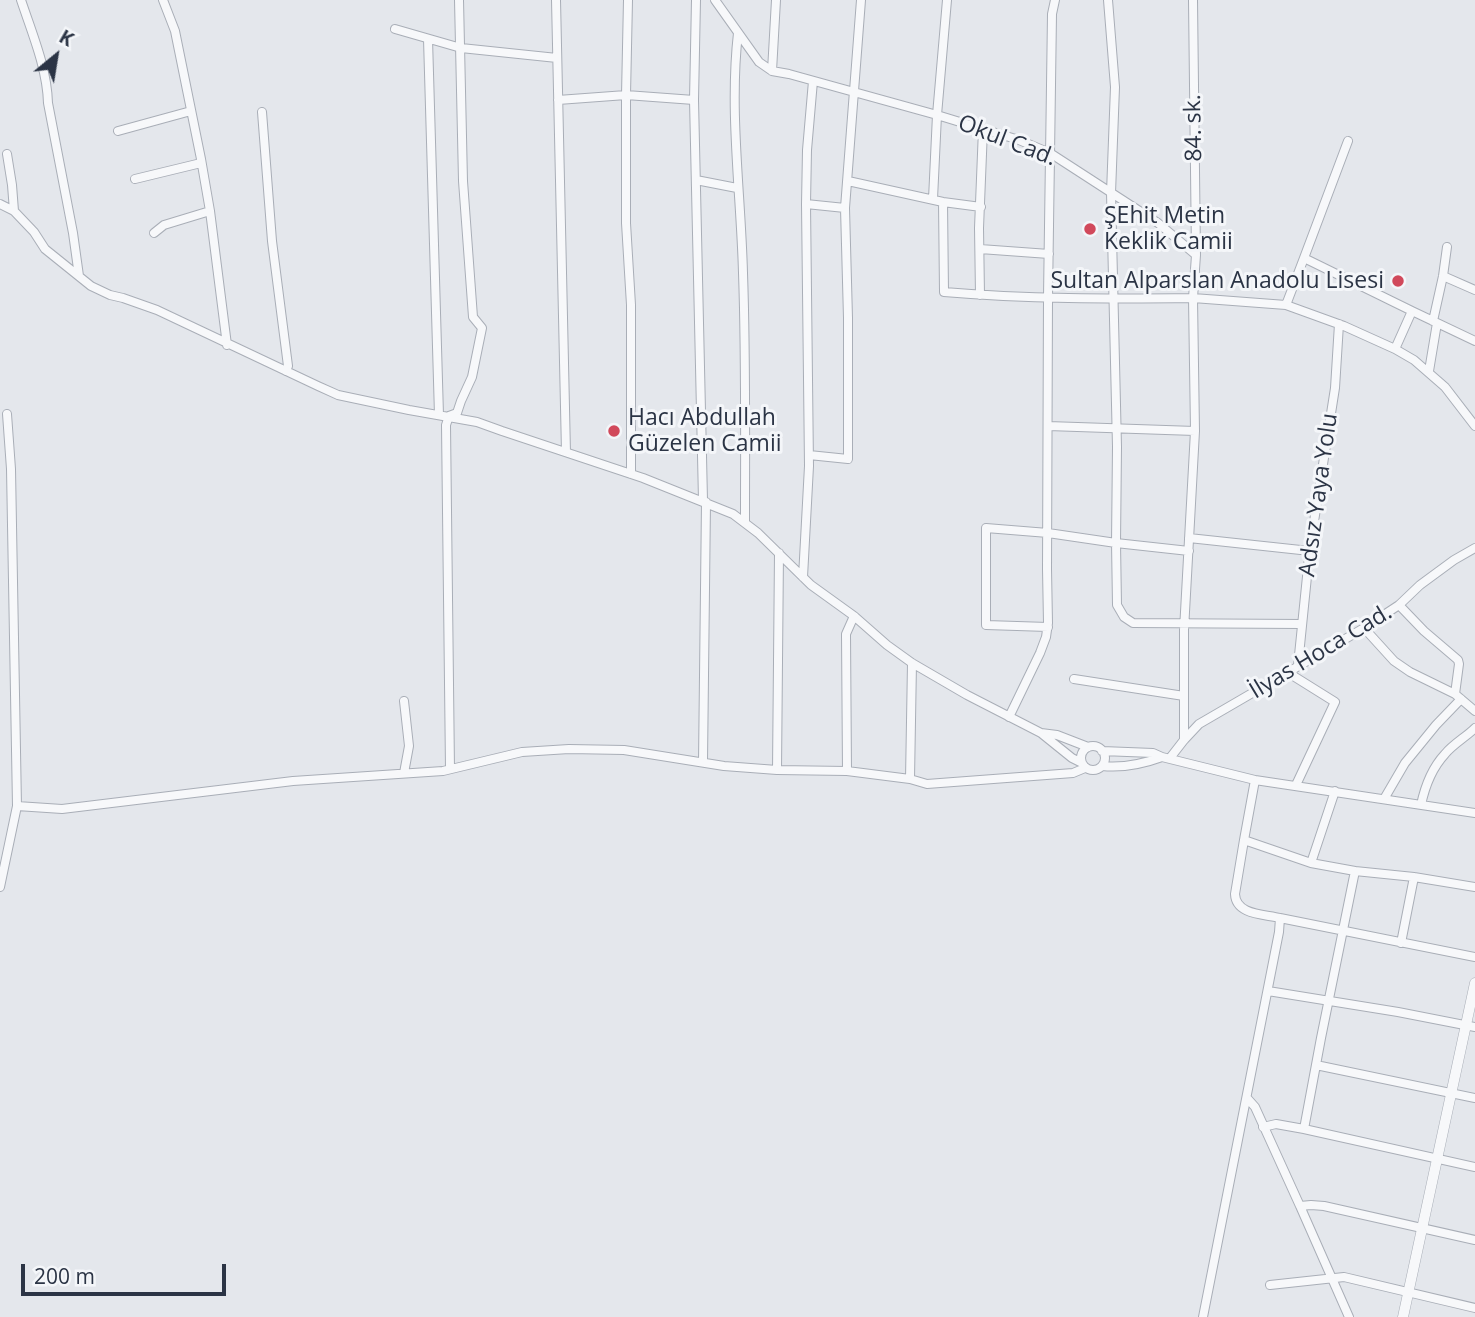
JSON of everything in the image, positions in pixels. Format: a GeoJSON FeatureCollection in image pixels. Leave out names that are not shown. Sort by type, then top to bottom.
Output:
{"type":"FeatureCollection","features":[{"type":"Feature","properties":{"kind":"street"},"geometry":{"type":"LineString","coordinates":[[21,0],[48,88],[52,127],[79,276]]}},
{"type":"Feature","properties":{"kind":"street"},"geometry":{"type":"LineString","coordinates":[[163,0],[175,30],[210,211],[227,345]]}},
{"type":"Feature","properties":{"kind":"street"},"geometry":{"type":"LineString","coordinates":[[449,416],[457,413],[472,377],[482,328],[473,317],[463,181],[459,0]]}},
{"type":"Feature","properties":{"kind":"street"},"geometry":{"type":"LineString","coordinates":[[556,0],[566,452]]}},
{"type":"Feature","properties":{"kind":"street"},"geometry":{"type":"LineString","coordinates":[[628,0],[626,223],[631,304],[631,474]]}},
{"type":"Feature","properties":{"kind":"street"},"geometry":{"type":"LineString","coordinates":[[696,0],[694,100],[704,501],[703,762]]}},
{"type":"Feature","properties":{"kind":"street"},"geometry":{"type":"LineString","coordinates":[[715,0],[760,62],[772,71]]}},
{"type":"Feature","properties":{"kind":"street"},"geometry":{"type":"LineString","coordinates":[[772,71],[776,0]]}},
{"type":"Feature","properties":{"kind":"street"},"geometry":{"type":"LineString","coordinates":[[809,455],[848,459],[845,208],[861,0]]}},
{"type":"Feature","properties":{"kind":"street"},"geometry":{"type":"LineString","coordinates":[[933,199],[947,0]]}},
{"type":"Feature","properties":{"kind":"street"},"geometry":{"type":"LineString","coordinates":[[1009,717],[1040,653],[1048,627],[1048,297],[1052,14],[1055,0]]}},
{"type":"Feature","properties":{"kind":"street"},"geometry":{"type":"LineString","coordinates":[[1108,0],[1115,87],[1111,193],[1116,429],[1116,601],[1119,612],[1133,623],[1139,624],[1302,624]]}},
{"type":"Feature","properties":{"kind":"street","name":"84. sk."},"geometry":{"type":"LineString","coordinates":[[1193,0],[1196,255]]}},
{"type":"Feature","properties":{"kind":"street"},"geometry":{"type":"LineString","coordinates":[[396,29],[461,48],[558,58]]}},
{"type":"Feature","properties":{"kind":"street"},"geometry":{"type":"LineString","coordinates":[[738,33],[734,61],[737,188],[743,272],[745,523]]}},
{"type":"Feature","properties":{"kind":"street"},"geometry":{"type":"LineString","coordinates":[[428,39],[439,415]]}},
{"type":"Feature","properties":{"kind":"street","name":"Okul Cad."},"geometry":{"type":"LineString","coordinates":[[772,71],[937,115],[1019,140],[1050,153],[1158,223],[1196,255]]}},
{"type":"Feature","properties":{"kind":"street"},"geometry":{"type":"LineString","coordinates":[[803,577],[809,455],[807,150],[813,81]]}},
{"type":"Feature","properties":{"kind":"street"},"geometry":{"type":"LineString","coordinates":[[558,100],[626,95],[694,100]]}},
{"type":"Feature","properties":{"kind":"street"},"geometry":{"type":"LineString","coordinates":[[118,131],[191,111]]}},
{"type":"Feature","properties":{"kind":"street"},"geometry":{"type":"LineString","coordinates":[[262,112],[272,241],[288,366],[286,371]]}},
{"type":"Feature","properties":{"kind":"street"},"geometry":{"type":"LineString","coordinates":[[981,295],[983,129]]}},
{"type":"Feature","properties":{"kind":"street"},"geometry":{"type":"LineString","coordinates":[[1286,305],[1348,141]]}},
{"type":"Feature","properties":{"kind":"street"},"geometry":{"type":"LineString","coordinates":[[7,154],[14,211]]}},
{"type":"Feature","properties":{"kind":"street"},"geometry":{"type":"LineString","coordinates":[[135,179],[201,163]]}},
{"type":"Feature","properties":{"kind":"street"},"geometry":{"type":"LineString","coordinates":[[696,180],[737,188]]}},
{"type":"Feature","properties":{"kind":"street"},"geometry":{"type":"LineString","coordinates":[[848,181],[943,202],[981,207]]}},
{"type":"Feature","properties":{"kind":"street"},"geometry":{"type":"LineString","coordinates":[[943,202],[944,292],[1113,299],[1193,298],[1286,305],[1339,324],[1395,349],[1429,371],[1475,426]]}},
{"type":"Feature","properties":{"kind":"street"},"geometry":{"type":"LineString","coordinates":[[0,204],[14,211],[34,232],[45,249],[91,286],[156,310],[338,395],[477,422],[631,474],[733,514],[758,533],[811,585],[912,663],[1041,733],[1075,760],[1094,770],[1102,766],[1125,766],[1166,758]]}},
{"type":"Feature","properties":{"kind":"street"},"geometry":{"type":"LineString","coordinates":[[806,204],[845,208]]}},
{"type":"Feature","properties":{"kind":"street"},"geometry":{"type":"LineString","coordinates":[[154,233],[164,225],[210,211]]}},
{"type":"Feature","properties":{"kind":"street"},"geometry":{"type":"LineString","coordinates":[[1429,371],[1447,247]]}},
{"type":"Feature","properties":{"kind":"street"},"geometry":{"type":"LineString","coordinates":[[980,249],[1049,254]]}},
{"type":"Feature","properties":{"kind":"street"},"geometry":{"type":"LineString","coordinates":[[1184,740],[1185,624],[1195,430],[1193,298],[1196,255]]}},
{"type":"Feature","properties":{"kind":"street"},"geometry":{"type":"LineString","coordinates":[[1304,258],[1475,341]]}},
{"type":"Feature","properties":{"kind":"street"},"geometry":{"type":"LineString","coordinates":[[1443,276],[1475,290]]}},
{"type":"Feature","properties":{"kind":"street"},"geometry":{"type":"LineString","coordinates":[[1395,349],[1412,311]]}},
{"type":"Feature","properties":{"kind":"street","name":"Adsız Yaya Yolu"},"geometry":{"type":"LineString","coordinates":[[1298,665],[1310,551],[1335,388],[1339,324]]}},
{"type":"Feature","properties":{"kind":"street"},"geometry":{"type":"LineString","coordinates":[[0,887],[17,806],[7,414]]}},
{"type":"Feature","properties":{"kind":"street"},"geometry":{"type":"LineString","coordinates":[[449,416],[446,425],[450,769]]}},
{"type":"Feature","properties":{"kind":"street"},"geometry":{"type":"LineString","coordinates":[[1048,426],[1195,430]]}},
{"type":"Feature","properties":{"kind":"street"},"geometry":{"type":"LineString","coordinates":[[1048,627],[986,625],[986,528],[1189,551]]}},
{"type":"Feature","properties":{"kind":"street"},"geometry":{"type":"LineString","coordinates":[[1189,538],[1310,551]]}},
{"type":"Feature","properties":{"kind":"street","name":"İlyas Hoca Cad."},"geometry":{"type":"LineString","coordinates":[[1166,758],[1199,724],[1364,628],[1399,605],[1420,585],[1454,560],[1475,548]]}},
{"type":"Feature","properties":{"kind":"street"},"geometry":{"type":"LineString","coordinates":[[777,770],[779,553]]}},
{"type":"Feature","properties":{"kind":"street"},"geometry":{"type":"LineString","coordinates":[[1384,799],[1405,762],[1458,697],[1458,660],[1423,631],[1399,605]]}},
{"type":"Feature","properties":{"kind":"street"},"geometry":{"type":"LineString","coordinates":[[847,771],[846,634],[854,616]]}},
{"type":"Feature","properties":{"kind":"street"},"geometry":{"type":"LineString","coordinates":[[1364,628],[1394,661],[1458,697],[1475,711]]}},
{"type":"Feature","properties":{"kind":"street"},"geometry":{"type":"LineString","coordinates":[[909,779],[912,663]]}},
{"type":"Feature","properties":{"kind":"street"},"geometry":{"type":"LineString","coordinates":[[1287,672],[1335,702],[1296,785]]}},
{"type":"Feature","properties":{"kind":"street"},"geometry":{"type":"LineString","coordinates":[[1074,679],[1184,696]]}},
{"type":"Feature","properties":{"kind":"street"},"geometry":{"type":"LineString","coordinates":[[404,701],[409,746],[404,773]]}},
{"type":"Feature","properties":{"kind":"street"},"geometry":{"type":"LineString","coordinates":[[1421,804],[1424,789],[1439,762],[1475,728]]}},
{"type":"Feature","properties":{"kind":"street"},"geometry":{"type":"LineString","coordinates":[[1041,733],[1057,735],[1102,751],[1153,753],[1255,780],[1475,813]]}},
{"type":"Feature","properties":{"kind":"street"},"geometry":{"type":"LineString","coordinates":[[1084,765],[1082,754],[1088,747]]}},
{"type":"Feature","properties":{"kind":"street"},"geometry":{"type":"LineString","coordinates":[[17,806],[62,809],[293,781],[450,769],[522,752],[569,748],[624,750],[724,766],[847,771],[927,783],[1073,773],[1084,765]]}},
{"type":"Feature","properties":{"kind":"street"},"geometry":{"type":"LineString","coordinates":[[1102,751],[1105,760],[1102,766]]}},
{"type":"Feature","properties":{"kind":"street"},"geometry":{"type":"LineString","coordinates":[[1255,780],[1235,894],[1235,901],[1243,910],[1475,957]]}},
{"type":"Feature","properties":{"kind":"street"},"geometry":{"type":"LineString","coordinates":[[1311,863],[1335,791]]}},
{"type":"Feature","properties":{"kind":"street"},"geometry":{"type":"LineString","coordinates":[[1244,840],[1311,863],[1475,887]]}},
{"type":"Feature","properties":{"kind":"street"},"geometry":{"type":"LineString","coordinates":[[1304,1129],[1355,871]]}},
{"type":"Feature","properties":{"kind":"street"},"geometry":{"type":"LineString","coordinates":[[1401,943],[1414,877]]}},
{"type":"Feature","properties":{"kind":"street"},"geometry":{"type":"LineString","coordinates":[[1203,1317],[1280,918]]}},
{"type":"Feature","properties":{"kind":"street"},"geometry":{"type":"LineString","coordinates":[[1403,1317],[1451,1093],[1470,1026],[1475,983]]}},
{"type":"Feature","properties":{"kind":"street"},"geometry":{"type":"LineString","coordinates":[[1268,991],[1470,1026]]}},
{"type":"Feature","properties":{"kind":"street"},"geometry":{"type":"LineString","coordinates":[[1315,1065],[1475,1098]]}},
{"type":"Feature","properties":{"kind":"street"},"geometry":{"type":"LineString","coordinates":[[1247,1098],[1255,1107],[1349,1317]]}},
{"type":"Feature","properties":{"kind":"street"},"geometry":{"type":"LineString","coordinates":[[1263,1127],[1276,1124],[1304,1129],[1475,1167]]}},
{"type":"Feature","properties":{"kind":"street"},"geometry":{"type":"LineString","coordinates":[[1300,1206],[1324,1206],[1475,1240]]}},
{"type":"Feature","properties":{"kind":"street"},"geometry":{"type":"LineString","coordinates":[[1270,1284],[1348,1278],[1475,1308]]}},
{"type":"Feature","properties":{"kind":"place","name":"ŞEhit Metin Keklik Camii"},"geometry":{"type":"Point","coordinates":[1090,229]}},
{"type":"Feature","properties":{"kind":"place","name":"Sultan Alparslan Anadolu Lisesi"},"geometry":{"type":"Point","coordinates":[1398,281]}},
{"type":"Feature","properties":{"kind":"place","name":"Hacı Abdullah Güzelen Camii"},"geometry":{"type":"Point","coordinates":[614,431]}}]}
